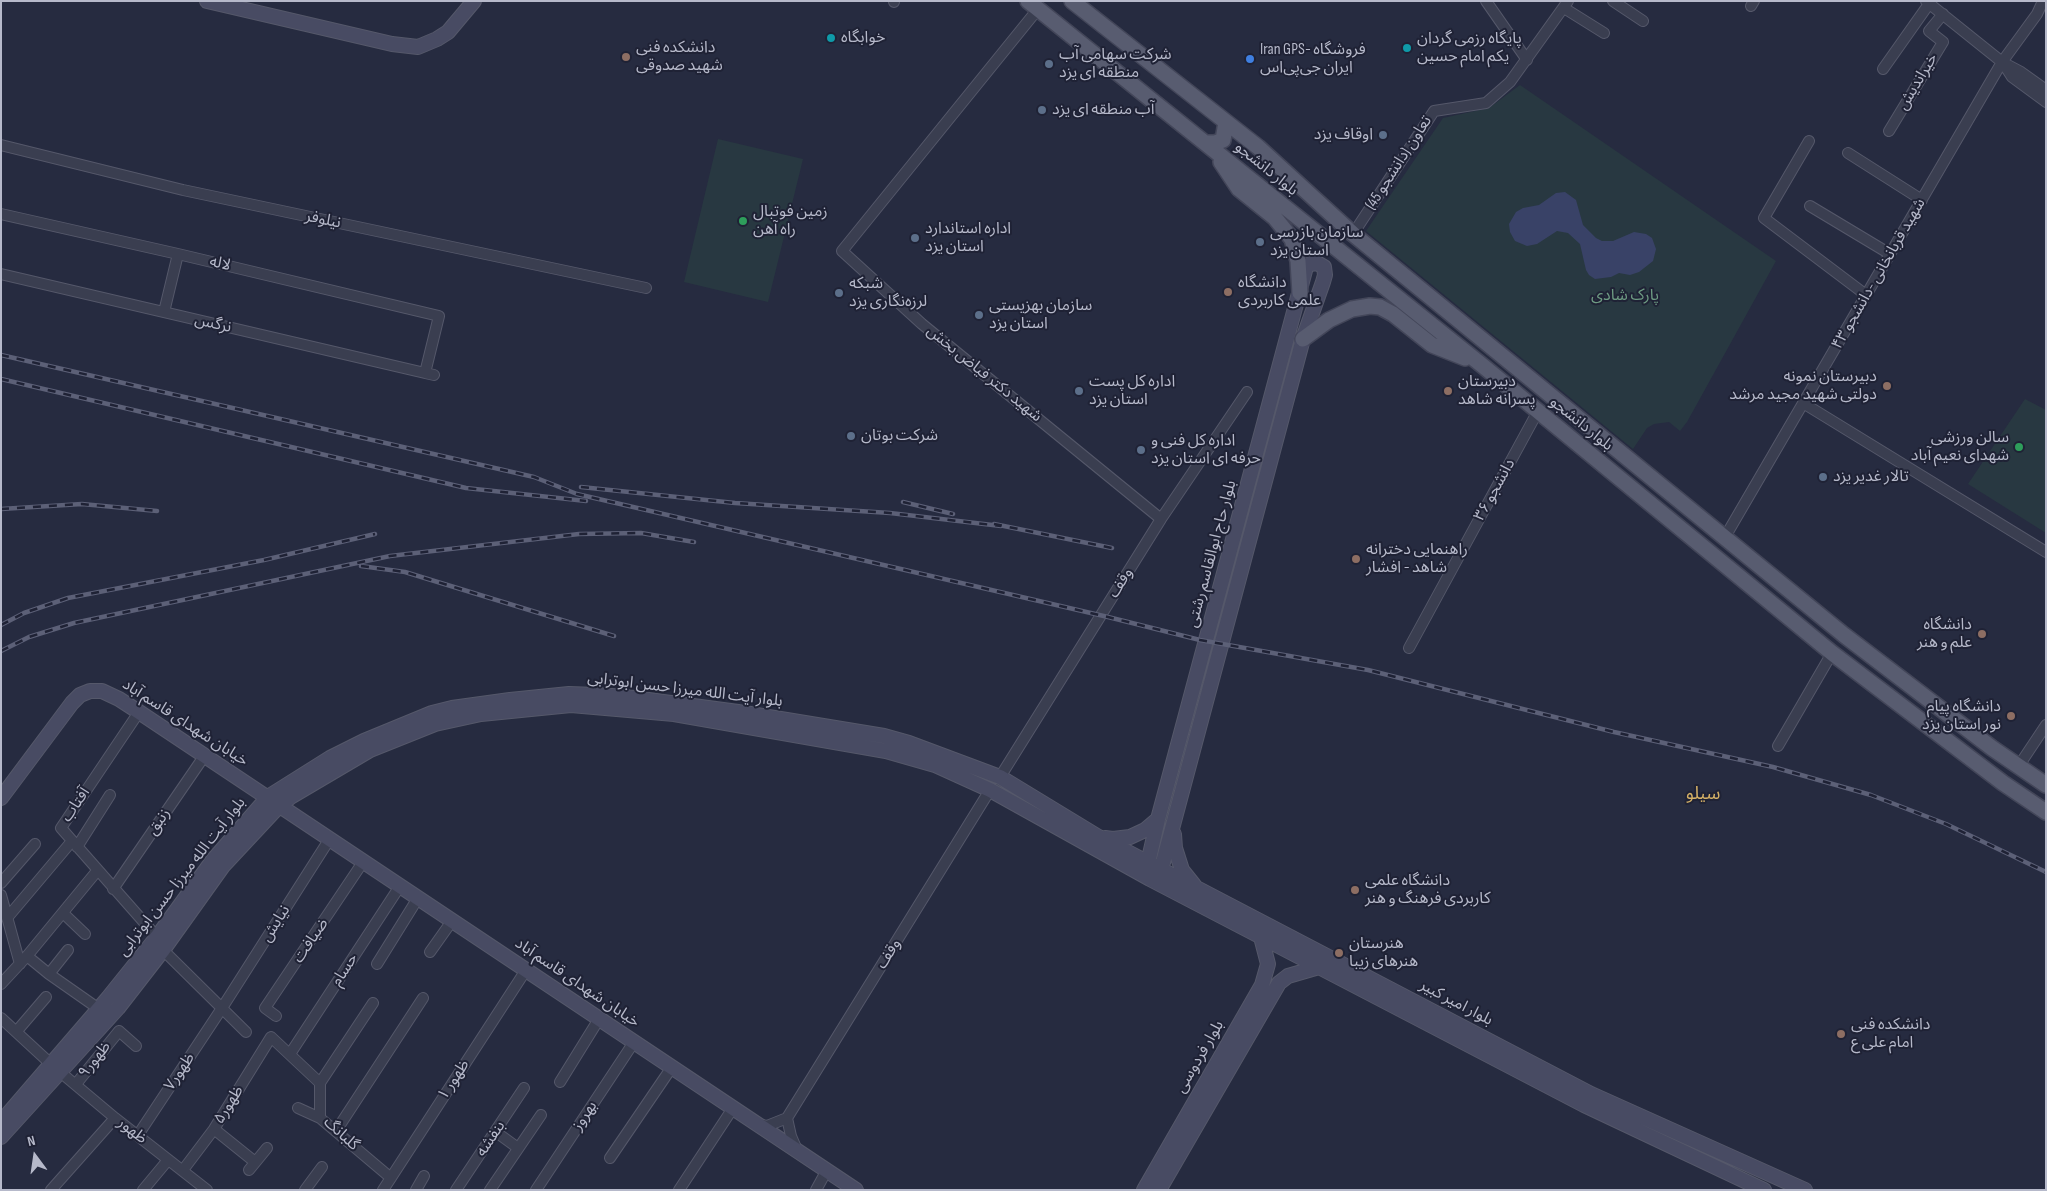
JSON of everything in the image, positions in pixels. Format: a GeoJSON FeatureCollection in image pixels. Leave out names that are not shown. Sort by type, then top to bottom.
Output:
{"type":"FeatureCollection","features":[{"type":"Feature","properties":{"kind":"main road"},"geometry":{"type":"LineString","coordinates":[[207,1],[392,44],[418,47],[437,40],[448,32],[474,1]]}},
{"type":"Feature","properties":{"kind":"main road","name":"بلوار دانشجو"},"geometry":{"type":"LineString","coordinates":[[1072,1],[1258,147],[1353,234],[1820,616],[2018,766],[2046,785]]}},
{"type":"Feature","properties":{"kind":"main road","name":"بلوار دانشجو"},"geometry":{"type":"LineString","coordinates":[[1033,5],[1483,366],[1832,653],[2004,783],[2046,812]]}},
{"type":"Feature","properties":{"kind":"main road"},"geometry":{"type":"LineString","coordinates":[[1226,122],[1223,140],[1209,146],[1239,189],[1275,218],[1288,234],[1298,260],[1300,293]]}},
{"type":"Feature","properties":{"kind":"main road","name":"بلوار حاج ابوالقاسم رشتی"},"geometry":{"type":"LineString","coordinates":[[1150,879],[1148,862],[1158,819],[1306,266],[1317,263],[1324,267],[1325,275],[1303,339],[1161,870]]}},
{"type":"Feature","properties":{"kind":"main road"},"geometry":{"type":"LineString","coordinates":[[1303,339],[1329,320],[1352,309],[1370,306],[1380,307],[1393,314],[1432,344],[1483,366]]}},
{"type":"Feature","properties":{"kind":"main road"},"geometry":{"type":"LineString","coordinates":[[1808,633],[1820,616]]}},
{"type":"Feature","properties":{"kind":"main road"},"geometry":{"type":"LineString","coordinates":[[1832,653],[1844,635]]}},
{"type":"Feature","properties":{"kind":"main road","name":"خیابان شهدای قاسم آباد"},"geometry":{"type":"LineString","coordinates":[[1,798],[72,703],[80,695],[90,691],[102,691],[119,699],[205,755],[329,840],[856,1190]]}},
{"type":"Feature","properties":{"kind":"main road","name":"بلوار آیت الله میرزا حسن ابوترابی"},"geometry":{"type":"LineString","coordinates":[[1,1137],[157,937],[213,860],[268,797],[330,758],[364,741],[412,720],[452,708],[569,694],[626,697],[738,712],[884,736],[909,743],[1000,777],[1093,841]]}},
{"type":"Feature","properties":{"kind":"main road","name":"بلوار آیت الله میرزا حسن ابوترابی"},"geometry":{"type":"LineString","coordinates":[[1,1122],[118,1008],[163,950],[223,866],[279,806],[307,786],[370,750],[435,724],[481,714],[572,706],[674,714],[886,751],[935,765],[1093,841]]}},
{"type":"Feature","properties":{"kind":"main road"},"geometry":{"type":"LineString","coordinates":[[1093,841],[1130,837],[1145,830],[1158,819]]}},
{"type":"Feature","properties":{"kind":"main road"},"geometry":{"type":"LineString","coordinates":[[1173,825],[1175,848],[1182,870],[1196,888]]}},
{"type":"Feature","properties":{"kind":"main road","name":"بلوار امیر کبیر"},"geometry":{"type":"LineString","coordinates":[[1093,841],[1148,862],[1466,1036],[1584,1105],[1741,1185],[1764,1190]]}},
{"type":"Feature","properties":{"kind":"main road","name":"بلوار امیر کبیر"},"geometry":{"type":"LineString","coordinates":[[1093,841],[1150,879],[1319,967],[1591,1094],[1805,1190]]}},
{"type":"Feature","properties":{"kind":"main road"},"geometry":{"type":"LineString","coordinates":[[1150,879],[1161,870]]}},
{"type":"Feature","properties":{"kind":"main road","name":"بلوار فردوسی"},"geometry":{"type":"LineString","coordinates":[[1144,1190],[1262,985],[1268,964],[1261,937]]}},
{"type":"Feature","properties":{"kind":"main road","name":"بلوار فردوسی"},"geometry":{"type":"LineString","coordinates":[[1159,1190],[1279,983],[1288,976],[1319,967]]}},
{"type":"Feature","properties":{"kind":"street"},"geometry":{"type":"LineString","coordinates":[[1486,1],[1527,60]]}},
{"type":"Feature","properties":{"kind":"street"},"geometry":{"type":"LineString","coordinates":[[1614,1],[1643,21]]}},
{"type":"Feature","properties":{"kind":"street","name":"شهید قربانخانی -دانشجو ۴۳"},"geometry":{"type":"LineString","coordinates":[[1724,537],[2002,62],[2037,14],[2043,1]]}},
{"type":"Feature","properties":{"kind":"street"},"geometry":{"type":"LineString","coordinates":[[1882,69],[1929,2],[2002,62],[2021,72],[2046,90]]}},
{"type":"Feature","properties":{"kind":"street"},"geometry":{"type":"LineString","coordinates":[[1566,4],[1604,33]]}},
{"type":"Feature","properties":{"kind":"street","name":"تعاون (دانشجو 45)"},"geometry":{"type":"LineString","coordinates":[[1353,234],[1434,111],[1486,103],[1510,82],[1566,4]]}},
{"type":"Feature","properties":{"kind":"street","name":"شهید دکتر فیاض بخش"},"geometry":{"type":"LineString","coordinates":[[1033,5],[842,251],[922,324],[1161,519]]}},
{"type":"Feature","properties":{"kind":"street","name":"خیراندیش"},"geometry":{"type":"LineString","coordinates":[[1889,131],[1943,42],[1929,31],[1943,14]]}},
{"type":"Feature","properties":{"kind":"street"},"geometry":{"type":"LineString","coordinates":[[2002,62],[2012,77],[2046,102]]}},
{"type":"Feature","properties":{"kind":"street"},"geometry":{"type":"LineString","coordinates":[[1809,141],[1764,218],[1866,295]]}},
{"type":"Feature","properties":{"kind":"street","name":"نیلوفر"},"geometry":{"type":"LineString","coordinates":[[1,146],[183,190],[646,288]]}},
{"type":"Feature","properties":{"kind":"street"},"geometry":{"type":"LineString","coordinates":[[1848,153],[1922,200]]}},
{"type":"Feature","properties":{"kind":"street"},"geometry":{"type":"LineString","coordinates":[[1810,206],[1890,254]]}},
{"type":"Feature","properties":{"kind":"street","name":"لاله"},"geometry":{"type":"LineString","coordinates":[[1,214],[439,316],[429,374]]}},
{"type":"Feature","properties":{"kind":"street"},"geometry":{"type":"LineString","coordinates":[[164,312],[178,254]]}},
{"type":"Feature","properties":{"kind":"street","name":"نرگس"},"geometry":{"type":"LineString","coordinates":[[1,274],[429,374]]}},
{"type":"Feature","properties":{"kind":"street","name":"وقف"},"geometry":{"type":"LineString","coordinates":[[1000,777],[1161,519],[1247,392]]}},
{"type":"Feature","properties":{"kind":"street"},"geometry":{"type":"LineString","coordinates":[[1803,403],[2046,552]]}},
{"type":"Feature","properties":{"kind":"street","name":"دانشجو ۳۶"},"geometry":{"type":"LineString","coordinates":[[1409,648],[1538,411]]}},
{"type":"Feature","properties":{"kind":"street"},"geometry":{"type":"LineString","coordinates":[[1778,746],[1832,653]]}},
{"type":"Feature","properties":{"kind":"street","name":"آفتاب"},"geometry":{"type":"LineString","coordinates":[[138,712],[61,828],[157,937]]}},
{"type":"Feature","properties":{"kind":"street"},"geometry":{"type":"LineString","coordinates":[[2018,766],[2046,726]]}},
{"type":"Feature","properties":{"kind":"street","name":"زنبق"},"geometry":{"type":"LineString","coordinates":[[113,889],[205,755]]}},
{"type":"Feature","properties":{"kind":"street","name":"وقف"},"geometry":{"type":"LineString","coordinates":[[787,1118],[990,790]]}},
{"type":"Feature","properties":{"kind":"street"},"geometry":{"type":"LineString","coordinates":[[7,918],[75,844],[110,795]]}},
{"type":"Feature","properties":{"kind":"street","name":"نيايش"},"geometry":{"type":"LineString","coordinates":[[222,1008],[329,840]]}},
{"type":"Feature","properties":{"kind":"street"},"geometry":{"type":"LineString","coordinates":[[1,883],[35,844]]}},
{"type":"Feature","properties":{"kind":"street","name":"ضیافت"},"geometry":{"type":"LineString","coordinates":[[276,1016],[265,1008],[363,862]]}},
{"type":"Feature","properties":{"kind":"street"},"geometry":{"type":"LineString","coordinates":[[1,984],[27,956],[97,871]]}},
{"type":"Feature","properties":{"kind":"street","name":"حسام"},"geometry":{"type":"LineString","coordinates":[[290,1054],[400,886]]}},
{"type":"Feature","properties":{"kind":"street"},"geometry":{"type":"LineString","coordinates":[[2,897],[20,964]]}},
{"type":"Feature","properties":{"kind":"street"},"geometry":{"type":"LineString","coordinates":[[377,964],[418,898]]}},
{"type":"Feature","properties":{"kind":"street"},"geometry":{"type":"LineString","coordinates":[[63,913],[85,934]]}},
{"type":"Feature","properties":{"kind":"street"},"geometry":{"type":"LineString","coordinates":[[430,952],[452,921]]}},
{"type":"Feature","properties":{"kind":"street"},"geometry":{"type":"LineString","coordinates":[[49,974],[68,950]]}},
{"type":"Feature","properties":{"kind":"street"},"geometry":{"type":"LineString","coordinates":[[163,950],[246,1032]]}},
{"type":"Feature","properties":{"kind":"street"},"geometry":{"type":"LineString","coordinates":[[27,956],[99,1009]]}},
{"type":"Feature","properties":{"kind":"street","name":"ظهور ۱"},"geometry":{"type":"LineString","coordinates":[[383,1190],[526,970]]}},
{"type":"Feature","properties":{"kind":"street"},"geometry":{"type":"LineString","coordinates":[[16,1032],[46,997]]}},
{"type":"Feature","properties":{"kind":"street"},"geometry":{"type":"LineString","coordinates":[[336,1131],[423,998]]}},
{"type":"Feature","properties":{"kind":"street"},"geometry":{"type":"LineString","coordinates":[[290,1054],[320,1083],[373,1004]]}},
{"type":"Feature","properties":{"kind":"street","name":"ظهور۷"},"geometry":{"type":"LineString","coordinates":[[138,1135],[222,1008]]}},
{"type":"Feature","properties":{"kind":"street","name":"ظهور"},"geometry":{"type":"LineString","coordinates":[[1,1018],[115,1118],[207,1190]]}},
{"type":"Feature","properties":{"kind":"street"},"geometry":{"type":"LineString","coordinates":[[560,1082],[599,1019]]}},
{"type":"Feature","properties":{"kind":"street","name":"ظهور۹"},"geometry":{"type":"LineString","coordinates":[[76,1084],[118,1030],[136,1046]]}},
{"type":"Feature","properties":{"kind":"street","name":"ظهور۵"},"geometry":{"type":"LineString","coordinates":[[183,1170],[214,1129],[271,1037],[290,1054]]}},
{"type":"Feature","properties":{"kind":"street","name":"بهروز"},"geometry":{"type":"LineString","coordinates":[[536,1190],[634,1042]]}},
{"type":"Feature","properties":{"kind":"street"},"geometry":{"type":"LineString","coordinates":[[610,1158],[672,1067]]}},
{"type":"Feature","properties":{"kind":"street","name":"گلبانگ"},"geometry":{"type":"LineString","coordinates":[[320,1083],[320,1118],[391,1178]]}},
{"type":"Feature","properties":{"kind":"street","name":"بنفشه"},"geometry":{"type":"LineString","coordinates":[[456,1190],[524,1088]]}},
{"type":"Feature","properties":{"kind":"street"},"geometry":{"type":"LineString","coordinates":[[298,1108],[320,1118]]}},
{"type":"Feature","properties":{"kind":"street"},"geometry":{"type":"LineString","coordinates":[[679,1190],[733,1108]]}},
{"type":"Feature","properties":{"kind":"street"},"geometry":{"type":"LineString","coordinates":[[490,1190],[541,1115]]}},
{"type":"Feature","properties":{"kind":"street"},"geometry":{"type":"LineString","coordinates":[[51,1190],[115,1118]]}},
{"type":"Feature","properties":{"kind":"street"},"geometry":{"type":"LineString","coordinates":[[756,1123],[767,1126],[787,1118],[791,1136],[798,1151]]}},
{"type":"Feature","properties":{"kind":"street"},"geometry":{"type":"LineString","coordinates":[[214,1129],[252,1166],[267,1148]]}},
{"type":"Feature","properties":{"kind":"street"},"geometry":{"type":"LineString","coordinates":[[496,1132],[518,1148]]}},
{"type":"Feature","properties":{"kind":"street"},"geometry":{"type":"LineString","coordinates":[[143,1190],[168,1160]]}},
{"type":"Feature","properties":{"kind":"street"},"geometry":{"type":"LineString","coordinates":[[305,1190],[322,1167]]}},
{"type":"Feature","properties":{"kind":"street"},"geometry":{"type":"LineString","coordinates":[[816,1190],[827,1170]]}},
{"type":"Feature","properties":{"kind":"street"},"geometry":{"type":"LineString","coordinates":[[416,1190],[424,1176]]}},
{"type":"Feature","properties":{"kind":"green space","name":"پارک شادی"},"geometry":{"type":"Polygon","coordinates":[[[1520,85],[1776,261],[1687,422],[1680,431],[1669,422],[1654,424],[1647,428],[1633,449],[1366,231],[1443,118],[1489,108],[1520,85]]]}},
{"type":"Feature","properties":{"kind":"green space","name":"زمین فوتبال راه آهن"},"geometry":{"type":"Polygon","coordinates":[[[718,139],[803,159],[768,302],[684,282],[718,139]]]}},
{"type":"Feature","properties":{"kind":"green space","name":"سالن ورزشی شهدای نعیم آباد"},"geometry":{"type":"Polygon","coordinates":[[[2025,399],[2046,410],[2046,533],[1968,484],[2025,399]]]}},
{"type":"Feature","properties":{"kind":"water"},"geometry":{"type":"Polygon","coordinates":[[[1565,192],[1576,200],[1583,225],[1596,238],[1602,241],[1613,241],[1634,232],[1646,234],[1652,238],[1656,249],[1653,261],[1639,272],[1630,275],[1619,273],[1611,277],[1595,279],[1586,270],[1580,244],[1568,233],[1557,231],[1537,244],[1527,246],[1515,241],[1510,232],[1509,224],[1516,212],[1523,208],[1539,205],[1556,193],[1565,192]]]}},
{"type":"Feature","properties":{"kind":"railway"},"geometry":{"type":"LineString","coordinates":[[1,355],[534,477],[577,494],[1200,640],[1368,670],[1614,732],[1773,767],[1871,795],[1946,824],[2046,872]]}},
{"type":"Feature","properties":{"kind":"railway"},"geometry":{"type":"LineString","coordinates":[[1,379],[466,488],[586,501]]}},
{"type":"Feature","properties":{"kind":"railway"},"geometry":{"type":"LineString","coordinates":[[581,487],[735,503],[890,513],[1001,526]]}},
{"type":"Feature","properties":{"kind":"railway"},"geometry":{"type":"LineString","coordinates":[[903,502],[953,514]]}},
{"type":"Feature","properties":{"kind":"railway"},"geometry":{"type":"LineString","coordinates":[[1,509],[82,504],[157,511]]}},
{"type":"Feature","properties":{"kind":"railway"},"geometry":{"type":"LineString","coordinates":[[994,524],[1112,548]]}},
{"type":"Feature","properties":{"kind":"railway"},"geometry":{"type":"LineString","coordinates":[[1,651],[29,637],[74,623],[390,556],[579,534],[641,533],[694,542]]}},
{"type":"Feature","properties":{"kind":"railway"},"geometry":{"type":"LineString","coordinates":[[1,625],[24,613],[68,598],[264,560],[375,534]]}},
{"type":"Feature","properties":{"kind":"railway"},"geometry":{"type":"LineString","coordinates":[[361,566],[405,572],[614,636]]}},
{"type":"Feature","properties":{"kind":"place","name":"خوابگاه"},"geometry":{"type":"Point","coordinates":[831,38]}},
{"type":"Feature","properties":{"kind":"place","name":"پایگاه رزمی گردان یکم امام حسین"},"geometry":{"type":"Point","coordinates":[1407,48]}},
{"type":"Feature","properties":{"kind":"place","name":"دانشکده فنی شهید صدوقی"},"geometry":{"type":"Point","coordinates":[626,57]}},
{"type":"Feature","properties":{"kind":"place","name":"Iran GPS- ‌‌‌‌فروشگاه ایران جی‌پی‌اس"},"geometry":{"type":"Point","coordinates":[1250,59]}},
{"type":"Feature","properties":{"kind":"place","name":"شرکت سهامی آب منطقه ای یزد"},"geometry":{"type":"Point","coordinates":[1049,64]}},
{"type":"Feature","properties":{"kind":"place","name":"آب منطقه ای یزد"},"geometry":{"type":"Point","coordinates":[1042,110]}},
{"type":"Feature","properties":{"kind":"place","name":"اوقاف یزد"},"geometry":{"type":"Point","coordinates":[1383,135]}},
{"type":"Feature","properties":{"kind":"place","name":"زمین فوتبال راه آهن"},"geometry":{"type":"Point","coordinates":[743,221]}},
{"type":"Feature","properties":{"kind":"place","name":"اداره استاندارد استان یزد"},"geometry":{"type":"Point","coordinates":[915,238]}},
{"type":"Feature","properties":{"kind":"place","name":"سازمان بازرسی استان یزد"},"geometry":{"type":"Point","coordinates":[1260,242]}},
{"type":"Feature","properties":{"kind":"place","name":"دانشگاه علمی کاربردی"},"geometry":{"type":"Point","coordinates":[1228,292]}},
{"type":"Feature","properties":{"kind":"place","name":"شبکه لرزه‌نگاری یزد"},"geometry":{"type":"Point","coordinates":[839,293]}},
{"type":"Feature","properties":{"kind":"place","name":"سازمان بهزیستی استان یزد"},"geometry":{"type":"Point","coordinates":[979,315]}},
{"type":"Feature","properties":{"kind":"place","name":"دبیرستان نمونه دولتی شهید مجید مرشد"},"geometry":{"type":"Point","coordinates":[1887,386]}},
{"type":"Feature","properties":{"kind":"place","name":"اداره کل پست استان یزد"},"geometry":{"type":"Point","coordinates":[1079,391]}},
{"type":"Feature","properties":{"kind":"place","name":"دبیرستان پسرانه شاهد"},"geometry":{"type":"Point","coordinates":[1448,391]}},
{"type":"Feature","properties":{"kind":"place","name":"شرکت بوتان"},"geometry":{"type":"Point","coordinates":[851,436]}},
{"type":"Feature","properties":{"kind":"place","name":"سالن ورزشی شهدای نعیم آباد"},"geometry":{"type":"Point","coordinates":[2019,447]}},
{"type":"Feature","properties":{"kind":"place","name":"اداره کل فنی و حرفه ای استان یزد"},"geometry":{"type":"Point","coordinates":[1141,450]}},
{"type":"Feature","properties":{"kind":"place","name":"تالار غدیر یزد"},"geometry":{"type":"Point","coordinates":[1823,477]}},
{"type":"Feature","properties":{"kind":"place","name":"راهنمایی دخترانه شاهد - افشار"},"geometry":{"type":"Point","coordinates":[1356,559]}},
{"type":"Feature","properties":{"kind":"place","name":"دانشگاه علم و هنر"},"geometry":{"type":"Point","coordinates":[1982,634]}},
{"type":"Feature","properties":{"kind":"place","name":"دانشگاه پیام نور استان یزد"},"geometry":{"type":"Point","coordinates":[2011,716]}},
{"type":"Feature","properties":{"kind":"place","name":"دانشگاه علمی کاربردی فرهنگ و هنر"},"geometry":{"type":"Point","coordinates":[1355,890]}},
{"type":"Feature","properties":{"kind":"place","name":"هنرستان هنرهای زیبا"},"geometry":{"type":"Point","coordinates":[1339,953]}},
{"type":"Feature","properties":{"kind":"place","name":"دانشکده فنی امام علی ع"},"geometry":{"type":"Point","coordinates":[1841,1034]}},
{"type":"Feature","properties":{"kind":"district","name":"سیلو"},"geometry":{"type":"Point","coordinates":[1703,794]}}]}
